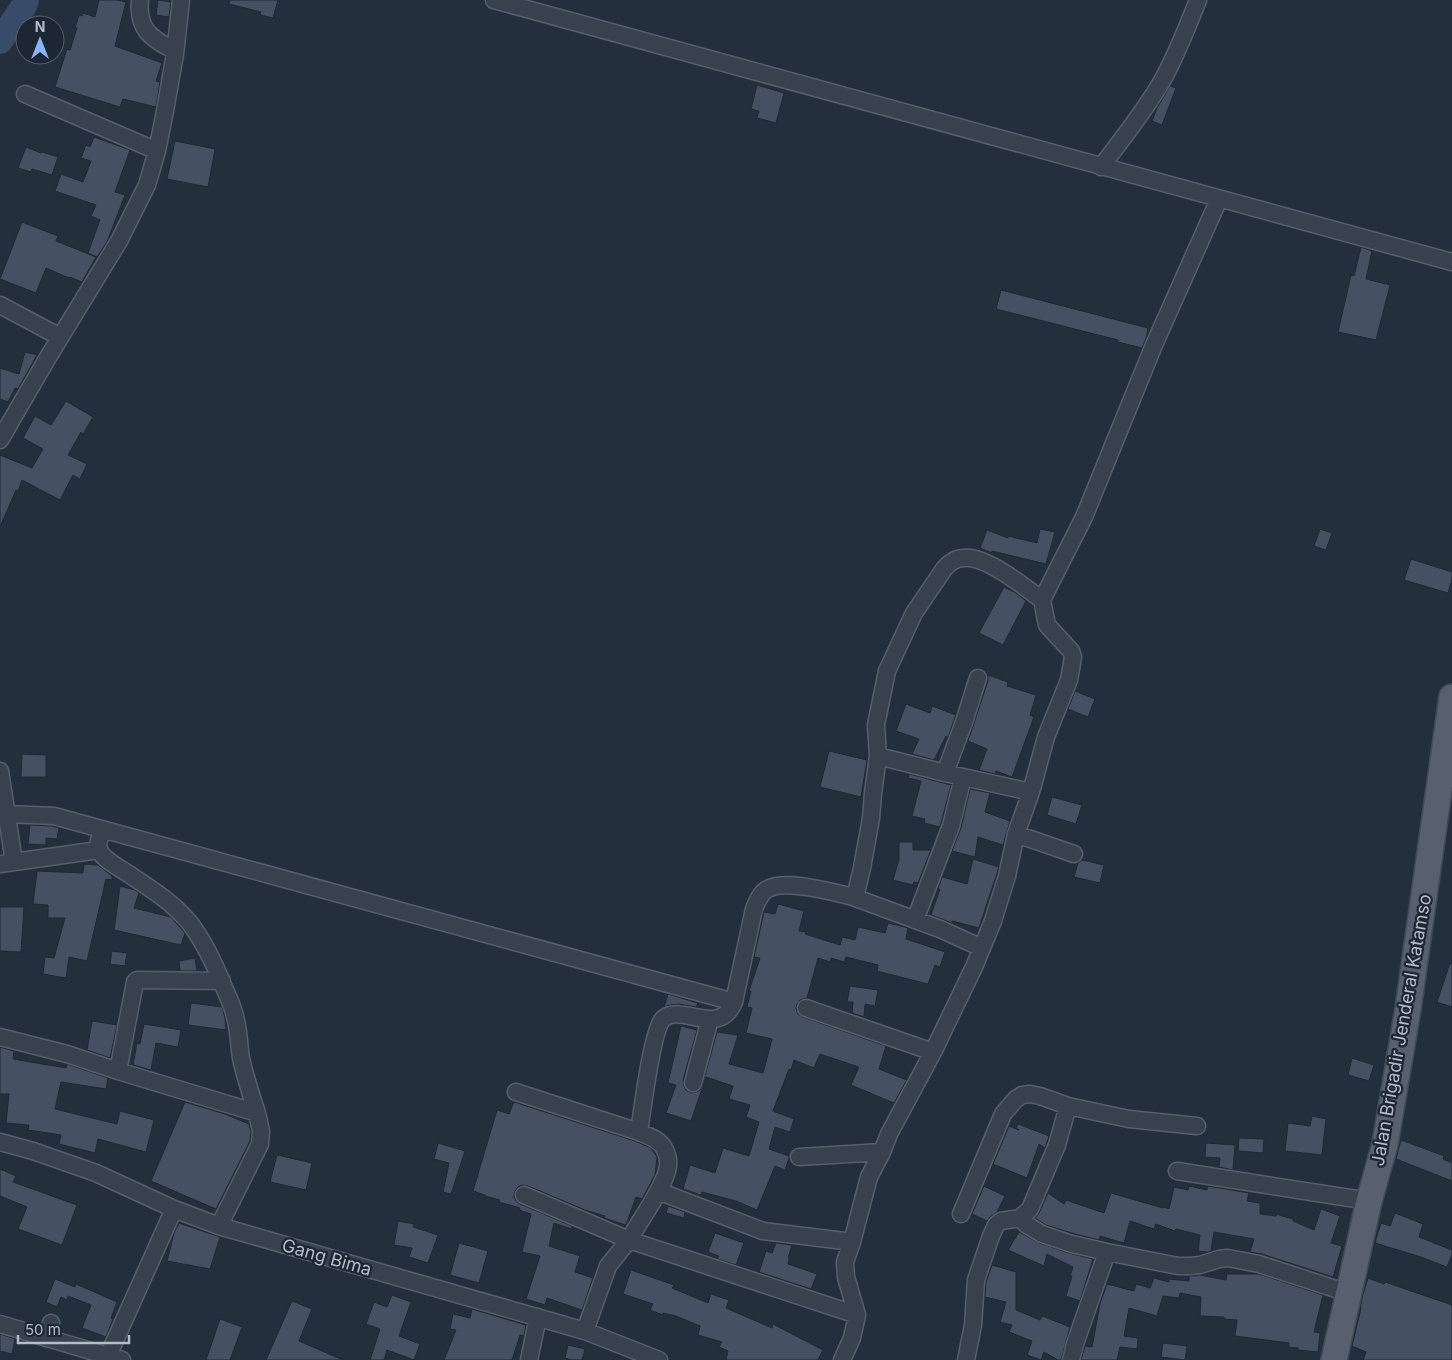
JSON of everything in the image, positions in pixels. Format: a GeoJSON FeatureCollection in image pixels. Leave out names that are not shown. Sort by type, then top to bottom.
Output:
{"type":"FeatureCollection","features":[{"type":"Feature","properties":{"kind":"main road","name":"Jalan Brigadir Jenderal Katamso"},"geometry":{"type":"LineString","coordinates":[[1334,1360],[1369,1201],[1385,1144],[1408,1010],[1452,697]]}},
{"type":"Feature","properties":{"kind":"street"},"geometry":{"type":"LineString","coordinates":[[140,0],[139,11],[144,29],[158,42],[175,50]]}},
{"type":"Feature","properties":{"kind":"street"},"geometry":{"type":"LineString","coordinates":[[0,440],[119,241],[147,185],[165,111],[181,0]]}},
{"type":"Feature","properties":{"kind":"street"},"geometry":{"type":"LineString","coordinates":[[494,0],[1452,262]]}},
{"type":"Feature","properties":{"kind":"street"},"geometry":{"type":"LineString","coordinates":[[1101,167],[1148,103],[1162,80],[1182,40],[1198,0]]}},
{"type":"Feature","properties":{"kind":"street"},"geometry":{"type":"LineString","coordinates":[[25,94],[156,151]]}},
{"type":"Feature","properties":{"kind":"street"},"geometry":{"type":"LineString","coordinates":[[1042,600],[1084,518],[1154,345],[1219,199]]}},
{"type":"Feature","properties":{"kind":"street"},"geometry":{"type":"LineString","coordinates":[[0,305],[60,338]]}},
{"type":"Feature","properties":{"kind":"street"},"geometry":{"type":"LineString","coordinates":[[842,1360],[852,1338],[857,1315],[846,1276],[846,1262],[870,1177],[899,1113],[933,1052],[993,922],[1007,876],[1016,834],[1031,792],[1046,737],[1069,680],[1073,657],[1071,651],[1048,625],[1042,600],[1014,579],[978,560],[963,558],[948,564],[914,613],[887,671],[876,725],[878,756],[871,818],[862,868],[853,897]]}},
{"type":"Feature","properties":{"kind":"street"},"geometry":{"type":"LineString","coordinates":[[944,773],[964,722],[978,678]]}},
{"type":"Feature","properties":{"kind":"street"},"geometry":{"type":"LineString","coordinates":[[878,756],[1031,792]]}},
{"type":"Feature","properties":{"kind":"street"},"geometry":{"type":"LineString","coordinates":[[0,771],[7,814],[7,863],[99,850]]}},
{"type":"Feature","properties":{"kind":"street"},"geometry":{"type":"LineString","coordinates":[[915,920],[951,826],[963,777]]}},
{"type":"Feature","properties":{"kind":"street"},"geometry":{"type":"LineString","coordinates":[[7,814],[54,816],[734,1002]]}},
{"type":"Feature","properties":{"kind":"street"},"geometry":{"type":"LineString","coordinates":[[103,830],[99,840],[99,850],[102,855],[152,889],[189,922],[214,962],[236,1020],[246,1080],[261,1131],[260,1144],[219,1226]]}},
{"type":"Feature","properties":{"kind":"street"},"geometry":{"type":"LineString","coordinates":[[1016,834],[1074,854]]}},
{"type":"Feature","properties":{"kind":"street"},"geometry":{"type":"LineString","coordinates":[[638,1132],[655,1037],[661,1021],[671,1015],[710,1019],[724,1017],[729,1012],[734,1002],[754,909],[760,895],[765,890],[775,886],[792,885],[853,897],[982,948]]}},
{"type":"Feature","properties":{"kind":"street"},"geometry":{"type":"LineString","coordinates":[[118,1072],[135,982],[137,980],[222,981]]}},
{"type":"Feature","properties":{"kind":"street"},"geometry":{"type":"LineString","coordinates":[[806,1008],[933,1052]]}},
{"type":"Feature","properties":{"kind":"street"},"geometry":{"type":"LineString","coordinates":[[694,1083],[710,1019]]}},
{"type":"Feature","properties":{"kind":"street"},"geometry":{"type":"LineString","coordinates":[[0,1037],[67,1054],[118,1072],[257,1113]]}},
{"type":"Feature","properties":{"kind":"street"},"geometry":{"type":"LineString","coordinates":[[516,1092],[658,1140],[664,1147],[667,1155],[667,1170],[658,1191],[629,1240],[608,1266],[585,1331]]}},
{"type":"Feature","properties":{"kind":"street"},"geometry":{"type":"LineString","coordinates":[[961,1214],[1003,1114],[1022,1095],[1034,1095],[1068,1106],[1129,1119],[1196,1126]]}},
{"type":"Feature","properties":{"kind":"street"},"geometry":{"type":"LineString","coordinates":[[966,1360],[973,1325],[976,1280],[991,1236],[996,1225],[1020,1218],[1030,1209],[1057,1145],[1068,1106]]}},
{"type":"Feature","properties":{"kind":"street","name":"Gang Bima"},"geometry":{"type":"LineString","coordinates":[[0,1142],[34,1151],[96,1173],[174,1209],[219,1226],[585,1331],[658,1360]]}},
{"type":"Feature","properties":{"kind":"street"},"geometry":{"type":"LineString","coordinates":[[799,1157],[882,1152]]}},
{"type":"Feature","properties":{"kind":"street"},"geometry":{"type":"LineString","coordinates":[[1177,1171],[1369,1201]]}},
{"type":"Feature","properties":{"kind":"street"},"geometry":{"type":"LineString","coordinates":[[658,1191],[763,1231],[852,1242]]}},
{"type":"Feature","properties":{"kind":"street"},"geometry":{"type":"LineString","coordinates":[[524,1195],[629,1240],[857,1315]]}},
{"type":"Feature","properties":{"kind":"street"},"geometry":{"type":"LineString","coordinates":[[0,1324],[49,1331],[113,1359],[174,1209]]}},
{"type":"Feature","properties":{"kind":"street"},"geometry":{"type":"LineString","coordinates":[[1020,1218],[1032,1229],[1052,1238],[1107,1252],[1178,1266],[1200,1265],[1228,1258],[1259,1264],[1348,1292]]}},
{"type":"Feature","properties":{"kind":"street"},"geometry":{"type":"LineString","coordinates":[[1071,1360],[1107,1252]]}},
{"type":"Feature","properties":{"kind":"street"},"geometry":{"type":"LineString","coordinates":[[529,1360],[538,1317]]}},
{"type":"Feature","properties":{"kind":"building"},"geometry":{"type":"Polygon","coordinates":[[[99,0],[126,2],[115,46],[162,63],[156,81],[160,82],[156,107],[123,99],[120,107],[55,87],[62,65],[65,65],[67,49],[70,50],[79,15],[82,16],[83,13],[95,17],[99,0]]]}},
{"type":"Feature","properties":{"kind":"building"},"geometry":{"type":"Polygon","coordinates":[[[158,0],[171,2],[169,17],[156,15],[158,0]]]}},
{"type":"Feature","properties":{"kind":"building"},"geometry":{"type":"Polygon","coordinates":[[[230,0],[278,0],[273,18],[260,15],[261,12],[229,4],[230,0]]]}},
{"type":"Feature","properties":{"kind":"building"},"geometry":{"type":"Polygon","coordinates":[[[757,85],[784,93],[776,123],[757,118],[759,111],[751,109],[757,85]]]}},
{"type":"Feature","properties":{"kind":"building"},"geometry":{"type":"Polygon","coordinates":[[[1170,86],[1176,88],[1162,125],[1152,121],[1170,86]]]}},
{"type":"Feature","properties":{"kind":"building"},"geometry":{"type":"Polygon","coordinates":[[[94,137],[130,150],[115,192],[125,195],[107,242],[97,257],[88,253],[100,220],[91,216],[96,205],[55,191],[61,174],[83,182],[91,161],[81,158],[86,145],[90,147],[94,137]]]}},
{"type":"Feature","properties":{"kind":"building"},"geometry":{"type":"Polygon","coordinates":[[[175,141],[215,149],[208,187],[167,179],[175,141]]]}},
{"type":"Feature","properties":{"kind":"building"},"geometry":{"type":"Polygon","coordinates":[[[26,147],[58,157],[52,175],[32,169],[31,172],[18,168],[26,147]]]}},
{"type":"Feature","properties":{"kind":"building"},"geometry":{"type":"Polygon","coordinates":[[[22,222],[58,236],[56,241],[96,257],[82,282],[46,268],[36,293],[0,279],[22,222]]]}},
{"type":"Feature","properties":{"kind":"building"},"geometry":{"type":"Polygon","coordinates":[[[1361,247],[1372,251],[1366,279],[1390,285],[1376,340],[1338,332],[1351,275],[1354,276],[1361,247]]]}},
{"type":"Feature","properties":{"kind":"building"},"geometry":{"type":"Polygon","coordinates":[[[1001,290],[1148,328],[1146,339],[1142,348],[1118,342],[1118,340],[996,309],[1001,290]]]}},
{"type":"Feature","properties":{"kind":"building"},"geometry":{"type":"Polygon","coordinates":[[[25,352],[37,355],[18,389],[15,388],[8,402],[0,399],[0,368],[19,374],[25,352]]]}},
{"type":"Feature","properties":{"kind":"building"},"geometry":{"type":"Polygon","coordinates":[[[66,401],[93,417],[83,434],[81,432],[68,455],[87,464],[80,479],[73,475],[60,500],[22,480],[0,527],[0,455],[32,468],[43,449],[23,438],[35,416],[51,425],[66,401]]]}},
{"type":"Feature","properties":{"kind":"building"},"geometry":{"type":"Polygon","coordinates":[[[1040,529],[1055,532],[1046,564],[992,551],[992,553],[980,548],[987,530],[1008,538],[1008,536],[1037,543],[1040,529]]]}},
{"type":"Feature","properties":{"kind":"building"},"geometry":{"type":"Polygon","coordinates":[[[1320,529],[1332,533],[1326,550],[1314,546],[1320,529]]]}},
{"type":"Feature","properties":{"kind":"building"},"geometry":{"type":"Polygon","coordinates":[[[1411,559],[1452,572],[1448,593],[1404,580],[1411,559]]]}},
{"type":"Feature","properties":{"kind":"building"},"geometry":{"type":"Polygon","coordinates":[[[1004,587],[1026,601],[1003,645],[979,633],[1004,587]]]}},
{"type":"Feature","properties":{"kind":"building"},"geometry":{"type":"Polygon","coordinates":[[[988,675],[1008,682],[1007,686],[1036,695],[1030,715],[1034,717],[1012,777],[996,771],[995,774],[979,770],[987,749],[968,741],[988,681],[988,675]]]}},
{"type":"Feature","properties":{"kind":"building"},"geometry":{"type":"Polygon","coordinates":[[[1075,691],[1095,699],[1088,717],[1068,709],[1075,691]]]}},
{"type":"Feature","properties":{"kind":"building"},"geometry":{"type":"Polygon","coordinates":[[[906,704],[930,713],[932,706],[956,715],[948,737],[946,736],[934,760],[912,754],[919,739],[896,731],[906,704]]]}},
{"type":"Feature","properties":{"kind":"building"},"geometry":{"type":"Polygon","coordinates":[[[829,751],[867,760],[861,797],[820,787],[829,751]]]}},
{"type":"Feature","properties":{"kind":"building"},"geometry":{"type":"Polygon","coordinates":[[[22,754],[46,755],[46,777],[21,777],[22,754]]]}},
{"type":"Feature","properties":{"kind":"building"},"geometry":{"type":"Polygon","coordinates":[[[909,774],[951,785],[940,827],[924,823],[925,819],[912,816],[921,781],[908,778],[909,774]]]}},
{"type":"Feature","properties":{"kind":"building"},"geometry":{"type":"Polygon","coordinates":[[[970,789],[990,793],[985,812],[1010,821],[1003,845],[978,837],[975,857],[952,851],[961,828],[970,789]]]}},
{"type":"Feature","properties":{"kind":"building"},"geometry":{"type":"Polygon","coordinates":[[[1052,797],[1082,805],[1076,824],[1047,815],[1052,797]]]}},
{"type":"Feature","properties":{"kind":"building"},"geometry":{"type":"Polygon","coordinates":[[[30,825],[59,828],[57,839],[46,838],[46,845],[28,844],[30,825]]]}},
{"type":"Feature","properties":{"kind":"building"},"geometry":{"type":"Polygon","coordinates":[[[899,842],[913,842],[913,850],[931,850],[918,883],[914,882],[913,885],[893,880],[899,859],[899,842]]]}},
{"type":"Feature","properties":{"kind":"building"},"geometry":{"type":"Polygon","coordinates":[[[973,859],[999,867],[979,928],[952,921],[952,923],[931,915],[942,877],[967,884],[973,859]]]}},
{"type":"Feature","properties":{"kind":"building"},"geometry":{"type":"Polygon","coordinates":[[[1082,860],[1104,865],[1100,883],[1074,877],[1078,863],[1082,860]]]}},
{"type":"Feature","properties":{"kind":"building"},"geometry":{"type":"Polygon","coordinates":[[[84,864],[98,865],[112,876],[112,880],[106,879],[87,961],[69,957],[66,978],[43,974],[45,957],[54,958],[65,918],[48,918],[48,905],[33,904],[37,871],[83,873],[84,864]]]}},
{"type":"Feature","properties":{"kind":"building"},"geometry":{"type":"Polygon","coordinates":[[[120,886],[139,893],[134,908],[171,917],[185,933],[181,945],[114,930],[120,886]]]}},
{"type":"Feature","properties":{"kind":"building"},"geometry":{"type":"Polygon","coordinates":[[[778,904],[804,911],[799,931],[840,945],[842,937],[855,940],[858,927],[885,933],[888,923],[908,928],[906,939],[945,952],[940,967],[935,965],[928,984],[877,971],[878,965],[846,957],[844,962],[831,958],[830,962],[818,958],[807,998],[800,1000],[797,1004],[798,1014],[886,1046],[879,1069],[907,1080],[894,1103],[851,1085],[859,1067],[820,1054],[814,1068],[794,1060],[773,1111],[794,1119],[790,1132],[775,1127],[769,1149],[789,1156],[789,1158],[785,1170],[775,1166],[757,1210],[736,1201],[702,1192],[701,1195],[683,1189],[690,1165],[715,1173],[723,1148],[749,1156],[759,1122],[746,1117],[750,1105],[729,1099],[733,1086],[706,1077],[691,1121],[666,1113],[676,1085],[668,1083],[681,1026],[697,1030],[683,1080],[686,1090],[691,1093],[700,1090],[702,1086],[717,1032],[738,1035],[729,1064],[763,1073],[772,1039],[746,1033],[752,1008],[747,1007],[751,991],[749,991],[760,958],[754,957],[764,912],[775,914],[778,904]]]}},
{"type":"Feature","properties":{"kind":"building"},"geometry":{"type":"Polygon","coordinates":[[[0,907],[24,907],[21,952],[0,951],[0,907]]]}},
{"type":"Feature","properties":{"kind":"building"},"geometry":{"type":"Polygon","coordinates":[[[112,951],[127,953],[125,966],[110,964],[112,951]]]}},
{"type":"Feature","properties":{"kind":"building"},"geometry":{"type":"Polygon","coordinates":[[[195,958],[197,971],[180,971],[179,961],[195,958]]]}},
{"type":"Feature","properties":{"kind":"building"},"geometry":{"type":"Polygon","coordinates":[[[1450,963],[1452,964],[1452,1007],[1437,1002],[1450,963]]]}},
{"type":"Feature","properties":{"kind":"building"},"geometry":{"type":"Polygon","coordinates":[[[850,986],[878,990],[875,1006],[865,1004],[864,1017],[852,1013],[853,1002],[847,1002],[850,986]]]}},
{"type":"Feature","properties":{"kind":"building"},"geometry":{"type":"Polygon","coordinates":[[[668,994],[698,1003],[696,1007],[679,1004],[664,1007],[668,994]]]}},
{"type":"Feature","properties":{"kind":"building"},"geometry":{"type":"Polygon","coordinates":[[[191,1003],[222,1007],[226,1030],[188,1025],[191,1003]]]}},
{"type":"Feature","properties":{"kind":"building"},"geometry":{"type":"Polygon","coordinates":[[[92,1021],[117,1025],[110,1058],[87,1050],[92,1021]]]}},
{"type":"Feature","properties":{"kind":"building"},"geometry":{"type":"Polygon","coordinates":[[[144,1024],[181,1030],[178,1047],[156,1043],[151,1070],[133,1065],[137,1043],[140,1044],[144,1024]]]}},
{"type":"Feature","properties":{"kind":"building"},"geometry":{"type":"Polygon","coordinates":[[[0,1047],[14,1051],[13,1059],[66,1068],[67,1064],[108,1078],[106,1089],[61,1082],[55,1109],[117,1124],[120,1111],[154,1120],[146,1152],[98,1139],[95,1153],[59,1144],[61,1135],[28,1130],[29,1125],[6,1123],[9,1094],[0,1094],[0,1047]]]}},
{"type":"Feature","properties":{"kind":"building"},"geometry":{"type":"Polygon","coordinates":[[[1352,1058],[1374,1065],[1369,1081],[1348,1075],[1352,1058]]]}},
{"type":"Feature","properties":{"kind":"building"},"geometry":{"type":"Polygon","coordinates":[[[185,1102],[225,1114],[249,1124],[251,1132],[250,1141],[216,1209],[151,1181],[185,1102]]]}},
{"type":"Feature","properties":{"kind":"building"},"geometry":{"type":"Polygon","coordinates":[[[514,1102],[635,1141],[651,1148],[657,1157],[655,1175],[642,1199],[636,1197],[626,1225],[604,1218],[605,1216],[585,1210],[528,1186],[522,1185],[515,1191],[514,1197],[520,1204],[572,1226],[571,1229],[554,1223],[549,1246],[580,1256],[575,1272],[593,1278],[582,1310],[547,1298],[545,1305],[526,1299],[540,1256],[522,1252],[531,1214],[519,1210],[520,1208],[499,1202],[500,1200],[473,1191],[497,1110],[509,1114],[514,1102]]]}},
{"type":"Feature","properties":{"kind":"building"},"geometry":{"type":"Polygon","coordinates":[[[1312,1116],[1326,1119],[1322,1155],[1285,1151],[1288,1123],[1310,1126],[1312,1116]]]}},
{"type":"Feature","properties":{"kind":"building"},"geometry":{"type":"Polygon","coordinates":[[[1018,1124],[1049,1136],[1045,1148],[1039,1144],[1027,1178],[993,1164],[1009,1126],[1019,1130],[1016,1128],[1018,1124]]]}},
{"type":"Feature","properties":{"kind":"building"},"geometry":{"type":"Polygon","coordinates":[[[1239,1138],[1264,1139],[1263,1153],[1238,1151],[1239,1138]]]}},
{"type":"Feature","properties":{"kind":"building"},"geometry":{"type":"Polygon","coordinates":[[[1401,1140],[1444,1156],[1443,1159],[1452,1163],[1452,1181],[1396,1159],[1401,1140]]]}},
{"type":"Feature","properties":{"kind":"building"},"geometry":{"type":"Polygon","coordinates":[[[438,1143],[465,1151],[451,1194],[443,1192],[449,1163],[434,1159],[438,1143]]]}},
{"type":"Feature","properties":{"kind":"building"},"geometry":{"type":"Polygon","coordinates":[[[1206,1143],[1235,1145],[1233,1170],[1219,1167],[1220,1158],[1205,1157],[1206,1143]]]}},
{"type":"Feature","properties":{"kind":"building"},"geometry":{"type":"Polygon","coordinates":[[[277,1155],[312,1163],[306,1190],[270,1182],[277,1155]]]}},
{"type":"Feature","properties":{"kind":"building"},"geometry":{"type":"Polygon","coordinates":[[[0,1169],[16,1176],[13,1182],[77,1205],[62,1245],[18,1229],[27,1207],[0,1196],[0,1169]]]}},
{"type":"Feature","properties":{"kind":"building"},"geometry":{"type":"Polygon","coordinates":[[[984,1186],[1005,1196],[997,1212],[987,1221],[972,1214],[984,1186]]]}},
{"type":"Feature","properties":{"kind":"building"},"geometry":{"type":"Polygon","coordinates":[[[1189,1186],[1207,1190],[1208,1186],[1249,1193],[1247,1201],[1260,1203],[1260,1214],[1276,1216],[1276,1214],[1293,1219],[1293,1221],[1314,1230],[1321,1209],[1340,1216],[1331,1243],[1342,1246],[1333,1277],[1262,1254],[1250,1252],[1254,1239],[1214,1232],[1211,1251],[1208,1252],[1198,1251],[1200,1235],[1176,1229],[1175,1231],[1156,1224],[1154,1229],[1130,1221],[1124,1243],[1100,1236],[1099,1240],[1075,1234],[1046,1225],[1035,1218],[1048,1193],[1064,1204],[1066,1200],[1104,1213],[1111,1193],[1169,1209],[1174,1187],[1188,1190],[1189,1186]]]}},
{"type":"Feature","properties":{"kind":"building"},"geometry":{"type":"Polygon","coordinates":[[[668,1206],[685,1212],[684,1218],[666,1213],[668,1206]]]}},
{"type":"Feature","properties":{"kind":"building"},"geometry":{"type":"Polygon","coordinates":[[[1395,1213],[1423,1224],[1419,1237],[1452,1250],[1447,1267],[1375,1243],[1381,1223],[1390,1226],[1395,1213]]]}},
{"type":"Feature","properties":{"kind":"building"},"geometry":{"type":"Polygon","coordinates":[[[398,1221],[414,1224],[413,1227],[438,1235],[428,1263],[409,1257],[412,1248],[394,1245],[398,1221]]]}},
{"type":"Feature","properties":{"kind":"building"},"geometry":{"type":"Polygon","coordinates":[[[179,1223],[220,1237],[210,1269],[167,1261],[174,1233],[179,1223]]]}},
{"type":"Feature","properties":{"kind":"building"},"geometry":{"type":"Polygon","coordinates":[[[1019,1232],[1039,1243],[1093,1259],[1080,1301],[1066,1296],[1073,1267],[1047,1254],[1044,1266],[1008,1250],[1019,1232]]]}},
{"type":"Feature","properties":{"kind":"building"},"geometry":{"type":"Polygon","coordinates":[[[715,1233],[744,1243],[736,1265],[717,1259],[719,1256],[708,1252],[715,1233]]]}},
{"type":"Feature","properties":{"kind":"building"},"geometry":{"type":"Polygon","coordinates":[[[459,1243],[488,1251],[479,1283],[450,1275],[459,1243]]]}},
{"type":"Feature","properties":{"kind":"building"},"geometry":{"type":"Polygon","coordinates":[[[776,1243],[792,1245],[788,1264],[817,1274],[811,1289],[759,1272],[766,1251],[772,1253],[776,1243]]]}},
{"type":"Feature","properties":{"kind":"building"},"geometry":{"type":"Polygon","coordinates":[[[992,1265],[1016,1272],[1016,1310],[1040,1320],[1042,1316],[1070,1327],[1061,1360],[1044,1352],[1041,1360],[1027,1355],[1032,1341],[1009,1332],[1012,1325],[1000,1322],[1006,1302],[985,1297],[986,1282],[992,1265]]]}},
{"type":"Feature","properties":{"kind":"building"},"geometry":{"type":"Polygon","coordinates":[[[631,1270],[674,1285],[672,1288],[708,1303],[711,1294],[729,1300],[726,1308],[772,1328],[773,1324],[823,1350],[818,1360],[726,1360],[728,1351],[719,1347],[722,1342],[698,1335],[700,1326],[676,1316],[663,1313],[663,1315],[650,1310],[653,1304],[623,1294],[631,1270]]]}},
{"type":"Feature","properties":{"kind":"building"},"geometry":{"type":"Polygon","coordinates":[[[1227,1274],[1259,1274],[1323,1295],[1314,1332],[1320,1333],[1318,1352],[1298,1350],[1298,1348],[1289,1347],[1289,1343],[1235,1336],[1237,1320],[1224,1319],[1224,1317],[1200,1316],[1201,1297],[1180,1293],[1179,1298],[1163,1296],[1157,1316],[1129,1308],[1124,1336],[1138,1338],[1137,1349],[1120,1347],[1117,1360],[1081,1360],[1085,1346],[1092,1347],[1100,1304],[1107,1284],[1134,1291],[1136,1284],[1150,1288],[1154,1278],[1169,1282],[1169,1279],[1189,1281],[1189,1276],[1200,1275],[1226,1280],[1227,1274]]]}},
{"type":"Feature","properties":{"kind":"building"},"geometry":{"type":"Polygon","coordinates":[[[1368,1278],[1452,1305],[1452,1360],[1363,1360],[1366,1352],[1352,1346],[1368,1278]]]}},
{"type":"Feature","properties":{"kind":"building"},"geometry":{"type":"Polygon","coordinates":[[[55,1279],[75,1287],[76,1284],[117,1302],[106,1337],[82,1328],[91,1305],[68,1296],[67,1300],[61,1297],[57,1307],[46,1302],[55,1279]]]}},
{"type":"Feature","properties":{"kind":"building"},"geometry":{"type":"Polygon","coordinates":[[[392,1295],[411,1302],[399,1336],[420,1344],[414,1360],[387,1350],[384,1360],[370,1360],[380,1329],[366,1324],[374,1302],[387,1307],[392,1295]]]}},
{"type":"Feature","properties":{"kind":"building"},"geometry":{"type":"Polygon","coordinates":[[[292,1301],[312,1309],[299,1341],[343,1360],[266,1360],[292,1301]]]}},
{"type":"Feature","properties":{"kind":"building"},"geometry":{"type":"Polygon","coordinates":[[[472,1309],[526,1325],[524,1336],[520,1335],[512,1360],[444,1360],[456,1330],[450,1329],[453,1314],[470,1318],[472,1309]]]}},
{"type":"Feature","properties":{"kind":"building"},"geometry":{"type":"Polygon","coordinates":[[[220,1319],[242,1327],[230,1360],[206,1360],[220,1319]]]}},
{"type":"Feature","properties":{"kind":"building"},"geometry":{"type":"Polygon","coordinates":[[[0,1334],[15,1339],[12,1354],[0,1351],[0,1334]]]}},
{"type":"Feature","properties":{"kind":"building"},"geometry":{"type":"Polygon","coordinates":[[[1163,1343],[1187,1346],[1185,1360],[1161,1357],[1163,1343]]]}},
{"type":"Feature","properties":{"kind":"building"},"geometry":{"type":"Polygon","coordinates":[[[568,1345],[585,1349],[582,1360],[565,1358],[568,1345]]]}},
{"type":"Feature","properties":{"kind":"waterway"},"geometry":{"type":"LineString","coordinates":[[0,41],[24,6],[26,0]]}}]}
